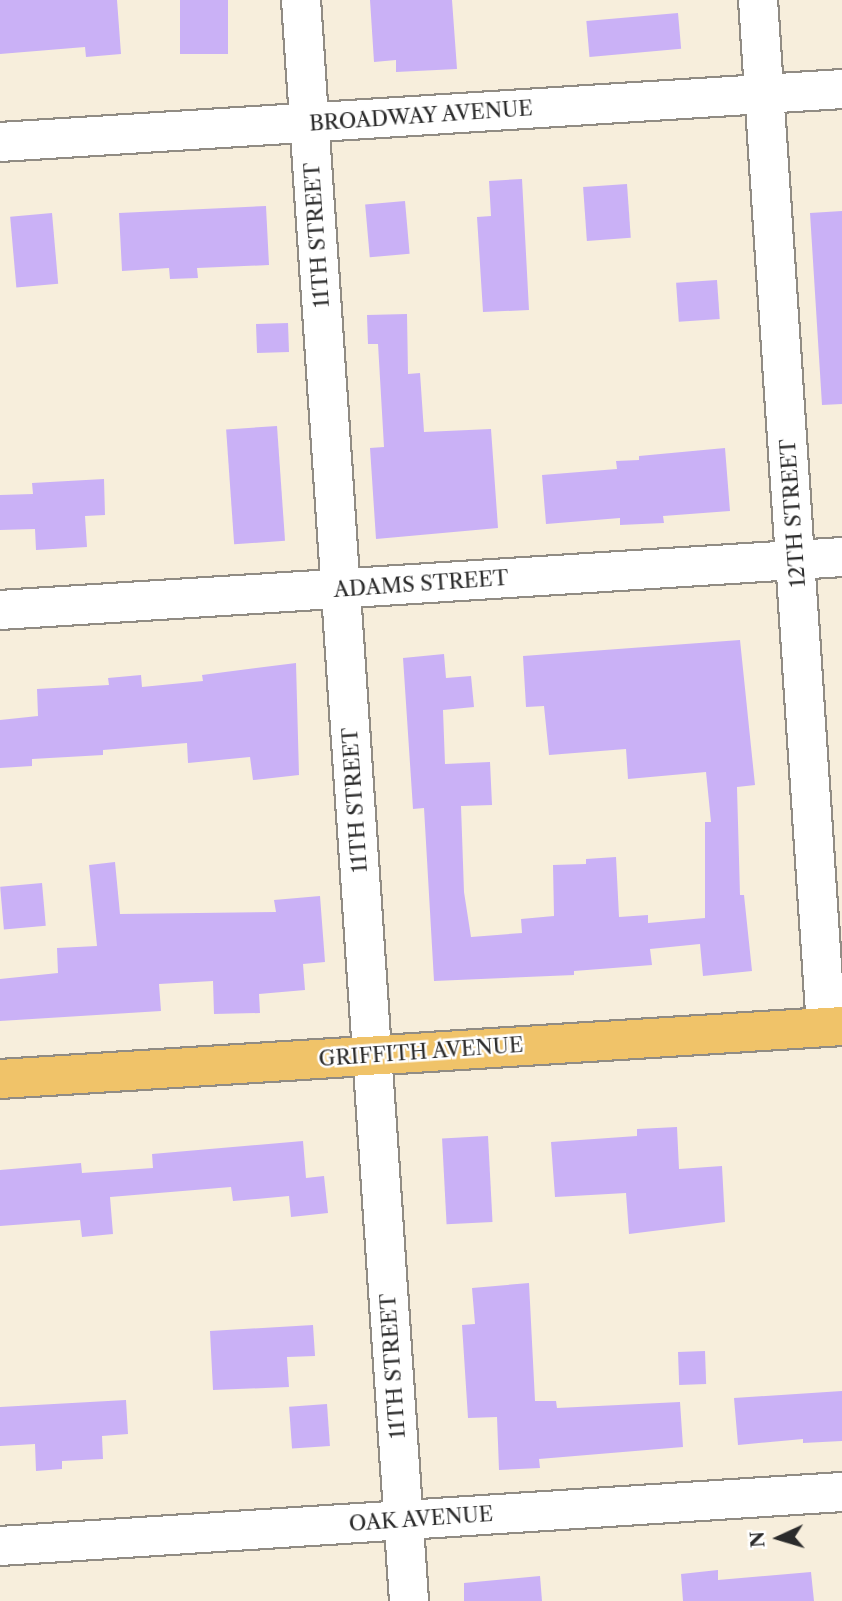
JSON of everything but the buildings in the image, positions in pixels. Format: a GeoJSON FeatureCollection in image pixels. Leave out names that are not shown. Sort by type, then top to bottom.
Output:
{"type":"FeatureCollection","features":[{"type":"Feature","properties":{"kind":"main road","name":"GRIFFITH AVENUE"},"geometry":{"type":"LineString","coordinates":[[0,1079],[834,1026]]}},
{"type":"Feature","properties":{"kind":"street","name":"11TH STREET"},"geometry":{"type":"LineString","coordinates":[[301,0],[409,1601]]}},
{"type":"Feature","properties":{"kind":"street","name":"12TH STREET"},"geometry":{"type":"LineString","coordinates":[[758,0],[796,560],[834,1026]]}},
{"type":"Feature","properties":{"kind":"street","name":"BROADWAY AVENUE"},"geometry":{"type":"LineString","coordinates":[[0,142],[842,89]]}},
{"type":"Feature","properties":{"kind":"street","name":"ADAMS STREET"},"geometry":{"type":"LineString","coordinates":[[0,610],[842,557]]}},
{"type":"Feature","properties":{"kind":"street","name":"OAK AVENUE"},"geometry":{"type":"LineString","coordinates":[[0,1546],[842,1493]]}}]}
